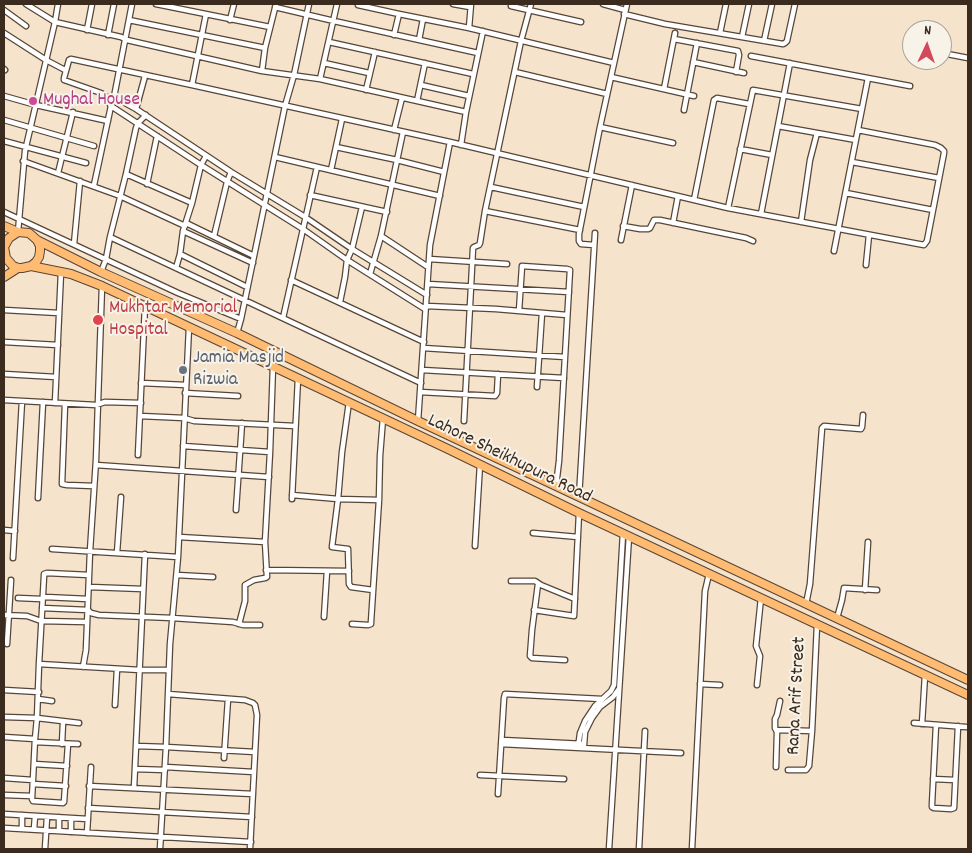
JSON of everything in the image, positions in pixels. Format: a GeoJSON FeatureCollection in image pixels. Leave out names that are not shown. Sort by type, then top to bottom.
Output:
{"type":"FeatureCollection","features":[{"type":"Feature","properties":{"kind":"highway"},"geometry":{"type":"LineString","coordinates":[[4,226],[18,232],[29,233],[38,240],[40,246],[39,257],[36,262],[27,268],[13,266],[5,259],[4,247],[9,238],[18,232]]}},
{"type":"Feature","properties":{"kind":"highway","name":"Lahore Sheikhupura Road"},"geometry":{"type":"LineString","coordinates":[[38,240],[101,272],[237,333],[418,421],[968,680]]}},
{"type":"Feature","properties":{"kind":"highway","name":"Lahore Sheikhupura Road"},"geometry":{"type":"LineString","coordinates":[[31,266],[61,271],[102,286],[968,695]]}},
{"type":"Feature","properties":{"kind":"highway"},"geometry":{"type":"LineString","coordinates":[[4,277],[18,268]]}},
{"type":"Feature","properties":{"kind":"highway"},"geometry":{"type":"LineString","coordinates":[[865,647],[870,634]]}},
{"type":"Feature","properties":{"kind":"street"},"geometry":{"type":"LineString","coordinates":[[26,4],[55,22],[87,30],[262,71],[320,79],[466,112]]}},
{"type":"Feature","properties":{"kind":"street"},"geometry":{"type":"LineString","coordinates":[[18,232],[23,161],[58,4]]}},
{"type":"Feature","properties":{"kind":"street"},"geometry":{"type":"LineString","coordinates":[[87,30],[92,4]]}},
{"type":"Feature","properties":{"kind":"street"},"geometry":{"type":"LineString","coordinates":[[108,35],[114,4]]}},
{"type":"Feature","properties":{"kind":"street"},"geometry":{"type":"LineString","coordinates":[[94,186],[132,4]]}},
{"type":"Feature","properties":{"kind":"street"},"geometry":{"type":"LineString","coordinates":[[156,4],[179,6],[230,20],[270,27]]}},
{"type":"Feature","properties":{"kind":"street"},"geometry":{"type":"LineString","coordinates":[[230,20],[234,4]]}},
{"type":"Feature","properties":{"kind":"street"},"geometry":{"type":"LineString","coordinates":[[237,333],[309,4]]}},
{"type":"Feature","properties":{"kind":"street"},"geometry":{"type":"LineString","coordinates":[[320,79],[337,4]]}},
{"type":"Feature","properties":{"kind":"street"},"geometry":{"type":"LineString","coordinates":[[358,4],[483,31],[614,63]]}},
{"type":"Feature","properties":{"kind":"street"},"geometry":{"type":"LineString","coordinates":[[453,4],[470,6],[469,28]]}},
{"type":"Feature","properties":{"kind":"street"},"geometry":{"type":"LineString","coordinates":[[464,421],[473,247],[479,245],[480,242],[521,41],[531,4]]}},
{"type":"Feature","properties":{"kind":"street"},"geometry":{"type":"LineString","coordinates":[[603,4],[666,24],[782,44],[786,42],[795,4]]}},
{"type":"Feature","properties":{"kind":"street"},"geometry":{"type":"LineString","coordinates":[[594,244],[581,244],[578,239],[626,4]]}},
{"type":"Feature","properties":{"kind":"street"},"geometry":{"type":"LineString","coordinates":[[720,33],[726,4]]}},
{"type":"Feature","properties":{"kind":"street"},"geometry":{"type":"LineString","coordinates":[[742,37],[749,4]]}},
{"type":"Feature","properties":{"kind":"street"},"geometry":{"type":"LineString","coordinates":[[764,41],[772,4]]}},
{"type":"Feature","properties":{"kind":"street"},"geometry":{"type":"LineString","coordinates":[[262,71],[265,48],[275,5],[306,15],[478,53]]}},
{"type":"Feature","properties":{"kind":"street"},"geometry":{"type":"LineString","coordinates":[[511,6],[581,22]]}},
{"type":"Feature","properties":{"kind":"street"},"geometry":{"type":"LineString","coordinates":[[4,10],[26,26]]}},
{"type":"Feature","properties":{"kind":"street"},"geometry":{"type":"LineString","coordinates":[[192,85],[206,14]]}},
{"type":"Feature","properties":{"kind":"street"},"geometry":{"type":"LineString","coordinates":[[394,35],[399,14]]}},
{"type":"Feature","properties":{"kind":"street"},"geometry":{"type":"LineString","coordinates":[[419,40],[423,19]]}},
{"type":"Feature","properties":{"kind":"street"},"geometry":{"type":"LineString","coordinates":[[129,20],[265,48]]}},
{"type":"Feature","properties":{"kind":"street"},"geometry":{"type":"LineString","coordinates":[[461,145],[473,74],[483,31]]}},
{"type":"Feature","properties":{"kind":"street"},"geometry":{"type":"LineString","coordinates":[[4,33],[65,70]]}},
{"type":"Feature","properties":{"kind":"street"},"geometry":{"type":"LineString","coordinates":[[664,89],[675,33]]}},
{"type":"Feature","properties":{"kind":"street"},"geometry":{"type":"LineString","coordinates":[[674,39],[738,52],[736,72]]}},
{"type":"Feature","properties":{"kind":"street"},"geometry":{"type":"LineString","coordinates":[[329,42],[473,74]]}},
{"type":"Feature","properties":{"kind":"street"},"geometry":{"type":"LineString","coordinates":[[684,110],[696,43]]}},
{"type":"Feature","properties":{"kind":"street"},"geometry":{"type":"LineString","coordinates":[[366,90],[374,52]]}},
{"type":"Feature","properties":{"kind":"street"},"geometry":{"type":"LineString","coordinates":[[952,55],[968,58]]}},
{"type":"Feature","properties":{"kind":"street"},"geometry":{"type":"LineString","coordinates":[[751,56],[910,86]]}},
{"type":"Feature","properties":{"kind":"street"},"geometry":{"type":"LineString","coordinates":[[427,295],[231,172],[136,109],[101,92],[64,80],[69,60],[450,142],[728,208],[924,245],[927,241],[945,152],[932,144],[858,130]]}},
{"type":"Feature","properties":{"kind":"street"},"geometry":{"type":"LineString","coordinates":[[693,62],[744,73]]}},
{"type":"Feature","properties":{"kind":"street"},"geometry":{"type":"LineString","coordinates":[[324,63],[369,73]]}},
{"type":"Feature","properties":{"kind":"street"},"geometry":{"type":"LineString","coordinates":[[418,101],[425,63]]}},
{"type":"Feature","properties":{"kind":"street"},"geometry":{"type":"LineString","coordinates":[[761,214],[790,63]]}},
{"type":"Feature","properties":{"kind":"street"},"geometry":{"type":"LineString","coordinates":[[515,72],[607,94]]}},
{"type":"Feature","properties":{"kind":"street"},"geometry":{"type":"LineString","coordinates":[[136,109],[145,76]]}},
{"type":"Feature","properties":{"kind":"street"},"geometry":{"type":"LineString","coordinates":[[611,77],[694,96]]}},
{"type":"Feature","properties":{"kind":"street"},"geometry":{"type":"LineString","coordinates":[[834,251],[868,78]]}},
{"type":"Feature","properties":{"kind":"street"},"geometry":{"type":"LineString","coordinates":[[420,85],[469,96]]}},
{"type":"Feature","properties":{"kind":"street"},"geometry":{"type":"LineString","coordinates":[[728,208],[753,90],[862,110]]}},
{"type":"Feature","properties":{"kind":"street"},"geometry":{"type":"LineString","coordinates":[[4,96],[108,121]]}},
{"type":"Feature","properties":{"kind":"street"},"geometry":{"type":"LineString","coordinates":[[394,130],[402,98]]}},
{"type":"Feature","properties":{"kind":"street"},"geometry":{"type":"LineString","coordinates":[[694,200],[714,100],[717,98],[749,104]]}},
{"type":"Feature","properties":{"kind":"street"},"geometry":{"type":"LineString","coordinates":[[111,106],[200,166],[265,205],[347,260],[426,308],[470,308],[567,315]]}},
{"type":"Feature","properties":{"kind":"street"},"geometry":{"type":"LineString","coordinates":[[58,173],[73,112]]}},
{"type":"Feature","properties":{"kind":"street"},"geometry":{"type":"LineString","coordinates":[[101,272],[106,259],[134,134],[138,123],[146,115]]}},
{"type":"Feature","properties":{"kind":"street"},"geometry":{"type":"LineString","coordinates":[[332,170],[342,119]]}},
{"type":"Feature","properties":{"kind":"street"},"geometry":{"type":"LineString","coordinates":[[4,120],[94,146]]}},
{"type":"Feature","properties":{"kind":"street"},"geometry":{"type":"LineString","coordinates":[[778,126],[856,140]]}},
{"type":"Feature","properties":{"kind":"street"},"geometry":{"type":"LineString","coordinates":[[600,127],[673,144]]}},
{"type":"Feature","properties":{"kind":"street"},"geometry":{"type":"LineString","coordinates":[[370,274],[381,236],[403,132]]}},
{"type":"Feature","properties":{"kind":"street"},"geometry":{"type":"LineString","coordinates":[[801,222],[816,133]]}},
{"type":"Feature","properties":{"kind":"street"},"geometry":{"type":"LineString","coordinates":[[147,184],[157,136]]}},
{"type":"Feature","properties":{"kind":"street"},"geometry":{"type":"LineString","coordinates":[[4,141],[86,163]]}},
{"type":"Feature","properties":{"kind":"street"},"geometry":{"type":"LineString","coordinates":[[418,421],[430,246],[450,142]]}},
{"type":"Feature","properties":{"kind":"street"},"geometry":{"type":"LineString","coordinates":[[336,147],[444,172]]}},
{"type":"Feature","properties":{"kind":"street"},"geometry":{"type":"LineString","coordinates":[[740,149],[772,155]]}},
{"type":"Feature","properties":{"kind":"street"},"geometry":{"type":"LineString","coordinates":[[176,268],[200,166],[206,156]]}},
{"type":"Feature","properties":{"kind":"street"},"geometry":{"type":"LineString","coordinates":[[275,157],[440,196]]}},
{"type":"Feature","properties":{"kind":"street"},"geometry":{"type":"LineString","coordinates":[[23,161],[120,196],[185,227],[253,263]]}},
{"type":"Feature","properties":{"kind":"street"},"geometry":{"type":"LineString","coordinates":[[852,162],[939,178]]}},
{"type":"Feature","properties":{"kind":"street"},"geometry":{"type":"LineString","coordinates":[[283,318],[317,167]]}},
{"type":"Feature","properties":{"kind":"street"},"geometry":{"type":"LineString","coordinates":[[214,236],[226,182],[231,172]]}},
{"type":"Feature","properties":{"kind":"street"},"geometry":{"type":"LineString","coordinates":[[126,174],[192,203]]}},
{"type":"Feature","properties":{"kind":"street"},"geometry":{"type":"LineString","coordinates":[[74,244],[80,181]]}},
{"type":"Feature","properties":{"kind":"street"},"geometry":{"type":"LineString","coordinates":[[621,240],[632,184]]}},
{"type":"Feature","properties":{"kind":"street"},"geometry":{"type":"LineString","coordinates":[[491,186],[584,207]]}},
{"type":"Feature","properties":{"kind":"street"},"geometry":{"type":"LineString","coordinates":[[846,193],[933,210]]}},
{"type":"Feature","properties":{"kind":"street"},"geometry":{"type":"LineString","coordinates":[[310,195],[386,212]]}},
{"type":"Feature","properties":{"kind":"street"},"geometry":{"type":"LineString","coordinates":[[673,223],[678,196]]}},
{"type":"Feature","properties":{"kind":"street"},"geometry":{"type":"LineString","coordinates":[[340,302],[347,260],[352,248],[362,207]]}},
{"type":"Feature","properties":{"kind":"street"},"geometry":{"type":"LineString","coordinates":[[485,211],[580,230]]}},
{"type":"Feature","properties":{"kind":"street"},"geometry":{"type":"LineString","coordinates":[[4,212],[178,293],[241,320]]}},
{"type":"Feature","properties":{"kind":"street"},"geometry":{"type":"LineString","coordinates":[[623,226],[644,230],[650,228],[654,220],[656,220],[746,238],[753,242]]}},
{"type":"Feature","properties":{"kind":"street"},"geometry":{"type":"LineString","coordinates":[[185,227],[214,236],[254,256]]}},
{"type":"Feature","properties":{"kind":"street"},"geometry":{"type":"LineString","coordinates":[[579,497],[595,234]]}},
{"type":"Feature","properties":{"kind":"street"},"geometry":{"type":"LineString","coordinates":[[866,265],[869,235]]}},
{"type":"Feature","properties":{"kind":"street"},"geometry":{"type":"LineString","coordinates":[[381,236],[428,267]]}},
{"type":"Feature","properties":{"kind":"street"},"geometry":{"type":"LineString","coordinates":[[110,237],[420,383]]}},
{"type":"Feature","properties":{"kind":"street"},"geometry":{"type":"LineString","coordinates":[[180,254],[247,287]]}},
{"type":"Feature","properties":{"kind":"street"},"geometry":{"type":"LineString","coordinates":[[429,259],[507,264]]}},
{"type":"Feature","properties":{"kind":"street"},"geometry":{"type":"LineString","coordinates":[[518,311],[523,266],[568,269],[570,271],[556,486]]}},
{"type":"Feature","properties":{"kind":"street"},"geometry":{"type":"LineString","coordinates":[[55,403],[61,271]]}},
{"type":"Feature","properties":{"kind":"street"},"geometry":{"type":"LineString","coordinates":[[291,280],[424,342]]}},
{"type":"Feature","properties":{"kind":"street"},"geometry":{"type":"LineString","coordinates":[[428,284],[568,292]]}},
{"type":"Feature","properties":{"kind":"street"},"geometry":{"type":"LineString","coordinates":[[83,667],[88,622],[90,551],[96,465],[102,286]]}},
{"type":"Feature","properties":{"kind":"street"},"geometry":{"type":"LineString","coordinates":[[138,455],[144,306]]}},
{"type":"Feature","properties":{"kind":"street"},"geometry":{"type":"LineString","coordinates":[[4,310],[59,313]]}},
{"type":"Feature","properties":{"kind":"street"},"geometry":{"type":"LineString","coordinates":[[537,387],[542,313]]}},
{"type":"Feature","properties":{"kind":"street"},"geometry":{"type":"LineString","coordinates":[[160,849],[172,618],[178,557],[188,327]]}},
{"type":"Feature","properties":{"kind":"street"},"geometry":{"type":"LineString","coordinates":[[4,342],[58,345]]}},
{"type":"Feature","properties":{"kind":"street"},"geometry":{"type":"LineString","coordinates":[[423,348],[565,358]]}},
{"type":"Feature","properties":{"kind":"street"},"geometry":{"type":"LineString","coordinates":[[239,624],[245,601],[245,585],[254,580],[266,578],[265,542],[273,366]]}},
{"type":"Feature","properties":{"kind":"street"},"geometry":{"type":"LineString","coordinates":[[422,370],[564,378]]}},
{"type":"Feature","properties":{"kind":"street"},"geometry":{"type":"LineString","coordinates":[[4,374],[56,377]]}},
{"type":"Feature","properties":{"kind":"street"},"geometry":{"type":"LineString","coordinates":[[420,392],[496,396],[498,374]]}},
{"type":"Feature","properties":{"kind":"street"},"geometry":{"type":"LineString","coordinates":[[298,378],[292,497],[379,500]]}},
{"type":"Feature","properties":{"kind":"street"},"geometry":{"type":"LineString","coordinates":[[141,383],[186,385]]}},
{"type":"Feature","properties":{"kind":"street"},"geometry":{"type":"LineString","coordinates":[[186,392],[238,396]]}},
{"type":"Feature","properties":{"kind":"street"},"geometry":{"type":"LineString","coordinates":[[4,400],[98,405],[105,402],[140,404]]}},
{"type":"Feature","properties":{"kind":"street"},"geometry":{"type":"LineString","coordinates":[[13,558],[22,401]]}},
{"type":"Feature","properties":{"kind":"street"},"geometry":{"type":"LineString","coordinates":[[38,498],[42,402]]}},
{"type":"Feature","properties":{"kind":"street"},"geometry":{"type":"LineString","coordinates":[[349,402],[332,547],[348,549],[351,587],[373,590]]}},
{"type":"Feature","properties":{"kind":"street"},"geometry":{"type":"LineString","coordinates":[[65,404],[62,484],[94,486]]}},
{"type":"Feature","properties":{"kind":"street"},"geometry":{"type":"LineString","coordinates":[[806,604],[810,584],[822,427],[861,429],[862,415]]}},
{"type":"Feature","properties":{"kind":"street"},"geometry":{"type":"LineString","coordinates":[[140,416],[184,418],[194,421],[295,426]]}},
{"type":"Feature","properties":{"kind":"street"},"geometry":{"type":"LineString","coordinates":[[352,624],[370,624],[383,418]]}},
{"type":"Feature","properties":{"kind":"street"},"geometry":{"type":"LineString","coordinates":[[236,510],[242,423]]}},
{"type":"Feature","properties":{"kind":"street"},"geometry":{"type":"LineString","coordinates":[[183,446],[270,452]]}},
{"type":"Feature","properties":{"kind":"street"},"geometry":{"type":"LineString","coordinates":[[475,546],[480,464]]}},
{"type":"Feature","properties":{"kind":"street"},"geometry":{"type":"LineString","coordinates":[[96,465],[269,477]]}},
{"type":"Feature","properties":{"kind":"street"},"geometry":{"type":"LineString","coordinates":[[117,553],[120,497]]}},
{"type":"Feature","properties":{"kind":"street"},"geometry":{"type":"LineString","coordinates":[[534,610],[574,616],[579,512]]}},
{"type":"Feature","properties":{"kind":"street"},"geometry":{"type":"LineString","coordinates":[[4,530],[14,531]]}},
{"type":"Feature","properties":{"kind":"street"},"geometry":{"type":"LineString","coordinates":[[533,534],[578,537]]}},
{"type":"Feature","properties":{"kind":"street"},"geometry":{"type":"LineString","coordinates":[[609,849],[626,534]]}},
{"type":"Feature","properties":{"kind":"street"},"geometry":{"type":"LineString","coordinates":[[581,746],[580,733],[583,724],[593,709],[611,691],[615,683],[626,534]]}},
{"type":"Feature","properties":{"kind":"street"},"geometry":{"type":"LineString","coordinates":[[179,537],[265,542]]}},
{"type":"Feature","properties":{"kind":"street"},"geometry":{"type":"LineString","coordinates":[[865,590],[868,542]]}},
{"type":"Feature","properties":{"kind":"street"},"geometry":{"type":"LineString","coordinates":[[52,549],[178,557]]}},
{"type":"Feature","properties":{"kind":"street"},"geometry":{"type":"LineString","coordinates":[[134,788],[145,554]]}},
{"type":"Feature","properties":{"kind":"street"},"geometry":{"type":"LineString","coordinates":[[266,570],[349,571]]}},
{"type":"Feature","properties":{"kind":"street"},"geometry":{"type":"LineString","coordinates":[[324,617],[327,571]]}},
{"type":"Feature","properties":{"kind":"street"},"geometry":{"type":"LineString","coordinates":[[63,722],[67,766],[65,801],[63,803],[33,801],[44,576],[46,573],[89,575]]}},
{"type":"Feature","properties":{"kind":"street"},"geometry":{"type":"LineString","coordinates":[[177,574],[213,577]]}},
{"type":"Feature","properties":{"kind":"street"},"geometry":{"type":"LineString","coordinates":[[692,849],[705,590],[709,574]]}},
{"type":"Feature","properties":{"kind":"street"},"geometry":{"type":"LineString","coordinates":[[7,644],[6,615],[11,580]]}},
{"type":"Feature","properties":{"kind":"street"},"geometry":{"type":"LineString","coordinates":[[511,581],[534,581],[575,599]]}},
{"type":"Feature","properties":{"kind":"street"},"geometry":{"type":"LineString","coordinates":[[538,584],[532,630],[531,657],[564,660]]}},
{"type":"Feature","properties":{"kind":"street"},"geometry":{"type":"LineString","coordinates":[[89,587],[143,589]]}},
{"type":"Feature","properties":{"kind":"street"},"geometry":{"type":"LineString","coordinates":[[837,618],[844,589],[877,590]]}},
{"type":"Feature","properties":{"kind":"street"},"geometry":{"type":"LineString","coordinates":[[18,598],[88,599]]}},
{"type":"Feature","properties":{"kind":"street"},"geometry":{"type":"LineString","coordinates":[[757,685],[760,656],[756,646],[761,598]]}},
{"type":"Feature","properties":{"kind":"street"},"geometry":{"type":"LineString","coordinates":[[42,608],[88,610],[98,615],[172,618],[260,625]]}},
{"type":"Feature","properties":{"kind":"street"},"geometry":{"type":"LineString","coordinates":[[6,615],[27,616],[41,621],[88,622]]}},
{"type":"Feature","properties":{"kind":"street","name":"Rana Arif Street"},"geometry":{"type":"LineString","coordinates":[[788,770],[806,770],[809,766],[817,624]]}},
{"type":"Feature","properties":{"kind":"street"},"geometry":{"type":"LineString","coordinates":[[39,664],[169,670]]}},
{"type":"Feature","properties":{"kind":"street"},"geometry":{"type":"LineString","coordinates":[[115,705],[117,668]]}},
{"type":"Feature","properties":{"kind":"street"},"geometry":{"type":"LineString","coordinates":[[922,724],[925,675]]}},
{"type":"Feature","properties":{"kind":"street"},"geometry":{"type":"LineString","coordinates":[[700,684],[720,684]]}},
{"type":"Feature","properties":{"kind":"street"},"geometry":{"type":"LineString","coordinates":[[581,746],[592,718],[600,707],[615,695],[619,688]]}},
{"type":"Feature","properties":{"kind":"street"},"geometry":{"type":"LineString","coordinates":[[4,690],[38,692]]}},
{"type":"Feature","properties":{"kind":"street"},"geometry":{"type":"LineString","coordinates":[[168,694],[245,700],[253,703],[256,707],[250,849]]}},
{"type":"Feature","properties":{"kind":"street"},"geometry":{"type":"LineString","coordinates":[[498,794],[504,698],[506,694],[602,699]]}},
{"type":"Feature","properties":{"kind":"street"},"geometry":{"type":"LineString","coordinates":[[224,758],[228,699]]}},
{"type":"Feature","properties":{"kind":"street"},"geometry":{"type":"LineString","coordinates":[[38,700],[52,701]]}},
{"type":"Feature","properties":{"kind":"street"},"geometry":{"type":"LineString","coordinates":[[776,767],[777,730],[775,728],[775,719],[780,701]]}},
{"type":"Feature","properties":{"kind":"street"},"geometry":{"type":"LineString","coordinates":[[4,717],[37,718],[79,723]]}},
{"type":"Feature","properties":{"kind":"street"},"geometry":{"type":"LineString","coordinates":[[914,723],[966,727]]}},
{"type":"Feature","properties":{"kind":"street"},"geometry":{"type":"LineString","coordinates":[[936,725],[932,807],[951,809],[954,807],[958,726]]}},
{"type":"Feature","properties":{"kind":"street"},"geometry":{"type":"LineString","coordinates":[[777,730],[812,731]]}},
{"type":"Feature","properties":{"kind":"street"},"geometry":{"type":"LineString","coordinates":[[639,849],[645,731]]}},
{"type":"Feature","properties":{"kind":"street"},"geometry":{"type":"LineString","coordinates":[[4,737],[78,744]]}},
{"type":"Feature","properties":{"kind":"street"},"geometry":{"type":"LineString","coordinates":[[502,742],[681,753]]}},
{"type":"Feature","properties":{"kind":"street"},"geometry":{"type":"LineString","coordinates":[[136,746],[255,752]]}},
{"type":"Feature","properties":{"kind":"street"},"geometry":{"type":"LineString","coordinates":[[34,764],[67,766]]}},
{"type":"Feature","properties":{"kind":"street"},"geometry":{"type":"LineString","coordinates":[[87,832],[90,767]]}},
{"type":"Feature","properties":{"kind":"street"},"geometry":{"type":"LineString","coordinates":[[135,769],[254,772]]}},
{"type":"Feature","properties":{"kind":"street"},"geometry":{"type":"LineString","coordinates":[[480,775],[564,778]]}},
{"type":"Feature","properties":{"kind":"street"},"geometry":{"type":"LineString","coordinates":[[4,778],[66,786]]}},
{"type":"Feature","properties":{"kind":"street"},"geometry":{"type":"LineString","coordinates":[[933,779],[955,780]]}},
{"type":"Feature","properties":{"kind":"street"},"geometry":{"type":"LineString","coordinates":[[90,786],[253,794]]}},
{"type":"Feature","properties":{"kind":"street"},"geometry":{"type":"LineString","coordinates":[[4,795],[32,796]]}},
{"type":"Feature","properties":{"kind":"street"},"geometry":{"type":"LineString","coordinates":[[88,808],[252,817]]}},
{"type":"Feature","properties":{"kind":"street"},"geometry":{"type":"LineString","coordinates":[[4,814],[88,819]]}},
{"type":"Feature","properties":{"kind":"street"},"geometry":{"type":"LineString","coordinates":[[22,815],[22,829]]}},
{"type":"Feature","properties":{"kind":"street"},"geometry":{"type":"LineString","coordinates":[[34,830],[35,816]]}},
{"type":"Feature","properties":{"kind":"street"},"geometry":{"type":"LineString","coordinates":[[45,849],[47,817]]}},
{"type":"Feature","properties":{"kind":"street"},"geometry":{"type":"LineString","coordinates":[[58,831],[59,817]]}},
{"type":"Feature","properties":{"kind":"street"},"geometry":{"type":"LineString","coordinates":[[71,818],[71,832]]}},
{"type":"Feature","properties":{"kind":"street"},"geometry":{"type":"LineString","coordinates":[[4,828],[250,842]]}},
{"type":"Feature","properties":{"kind":"place","name":"Mughal House"},"geometry":{"type":"Point","coordinates":[33,101]}},
{"type":"Feature","properties":{"kind":"place","name":"Mukhtar Memorial Hospital"},"geometry":{"type":"Point","coordinates":[98,320]}},
{"type":"Feature","properties":{"kind":"place","name":"Jamia Masjid Rizwia"},"geometry":{"type":"Point","coordinates":[183,370]}}]}
